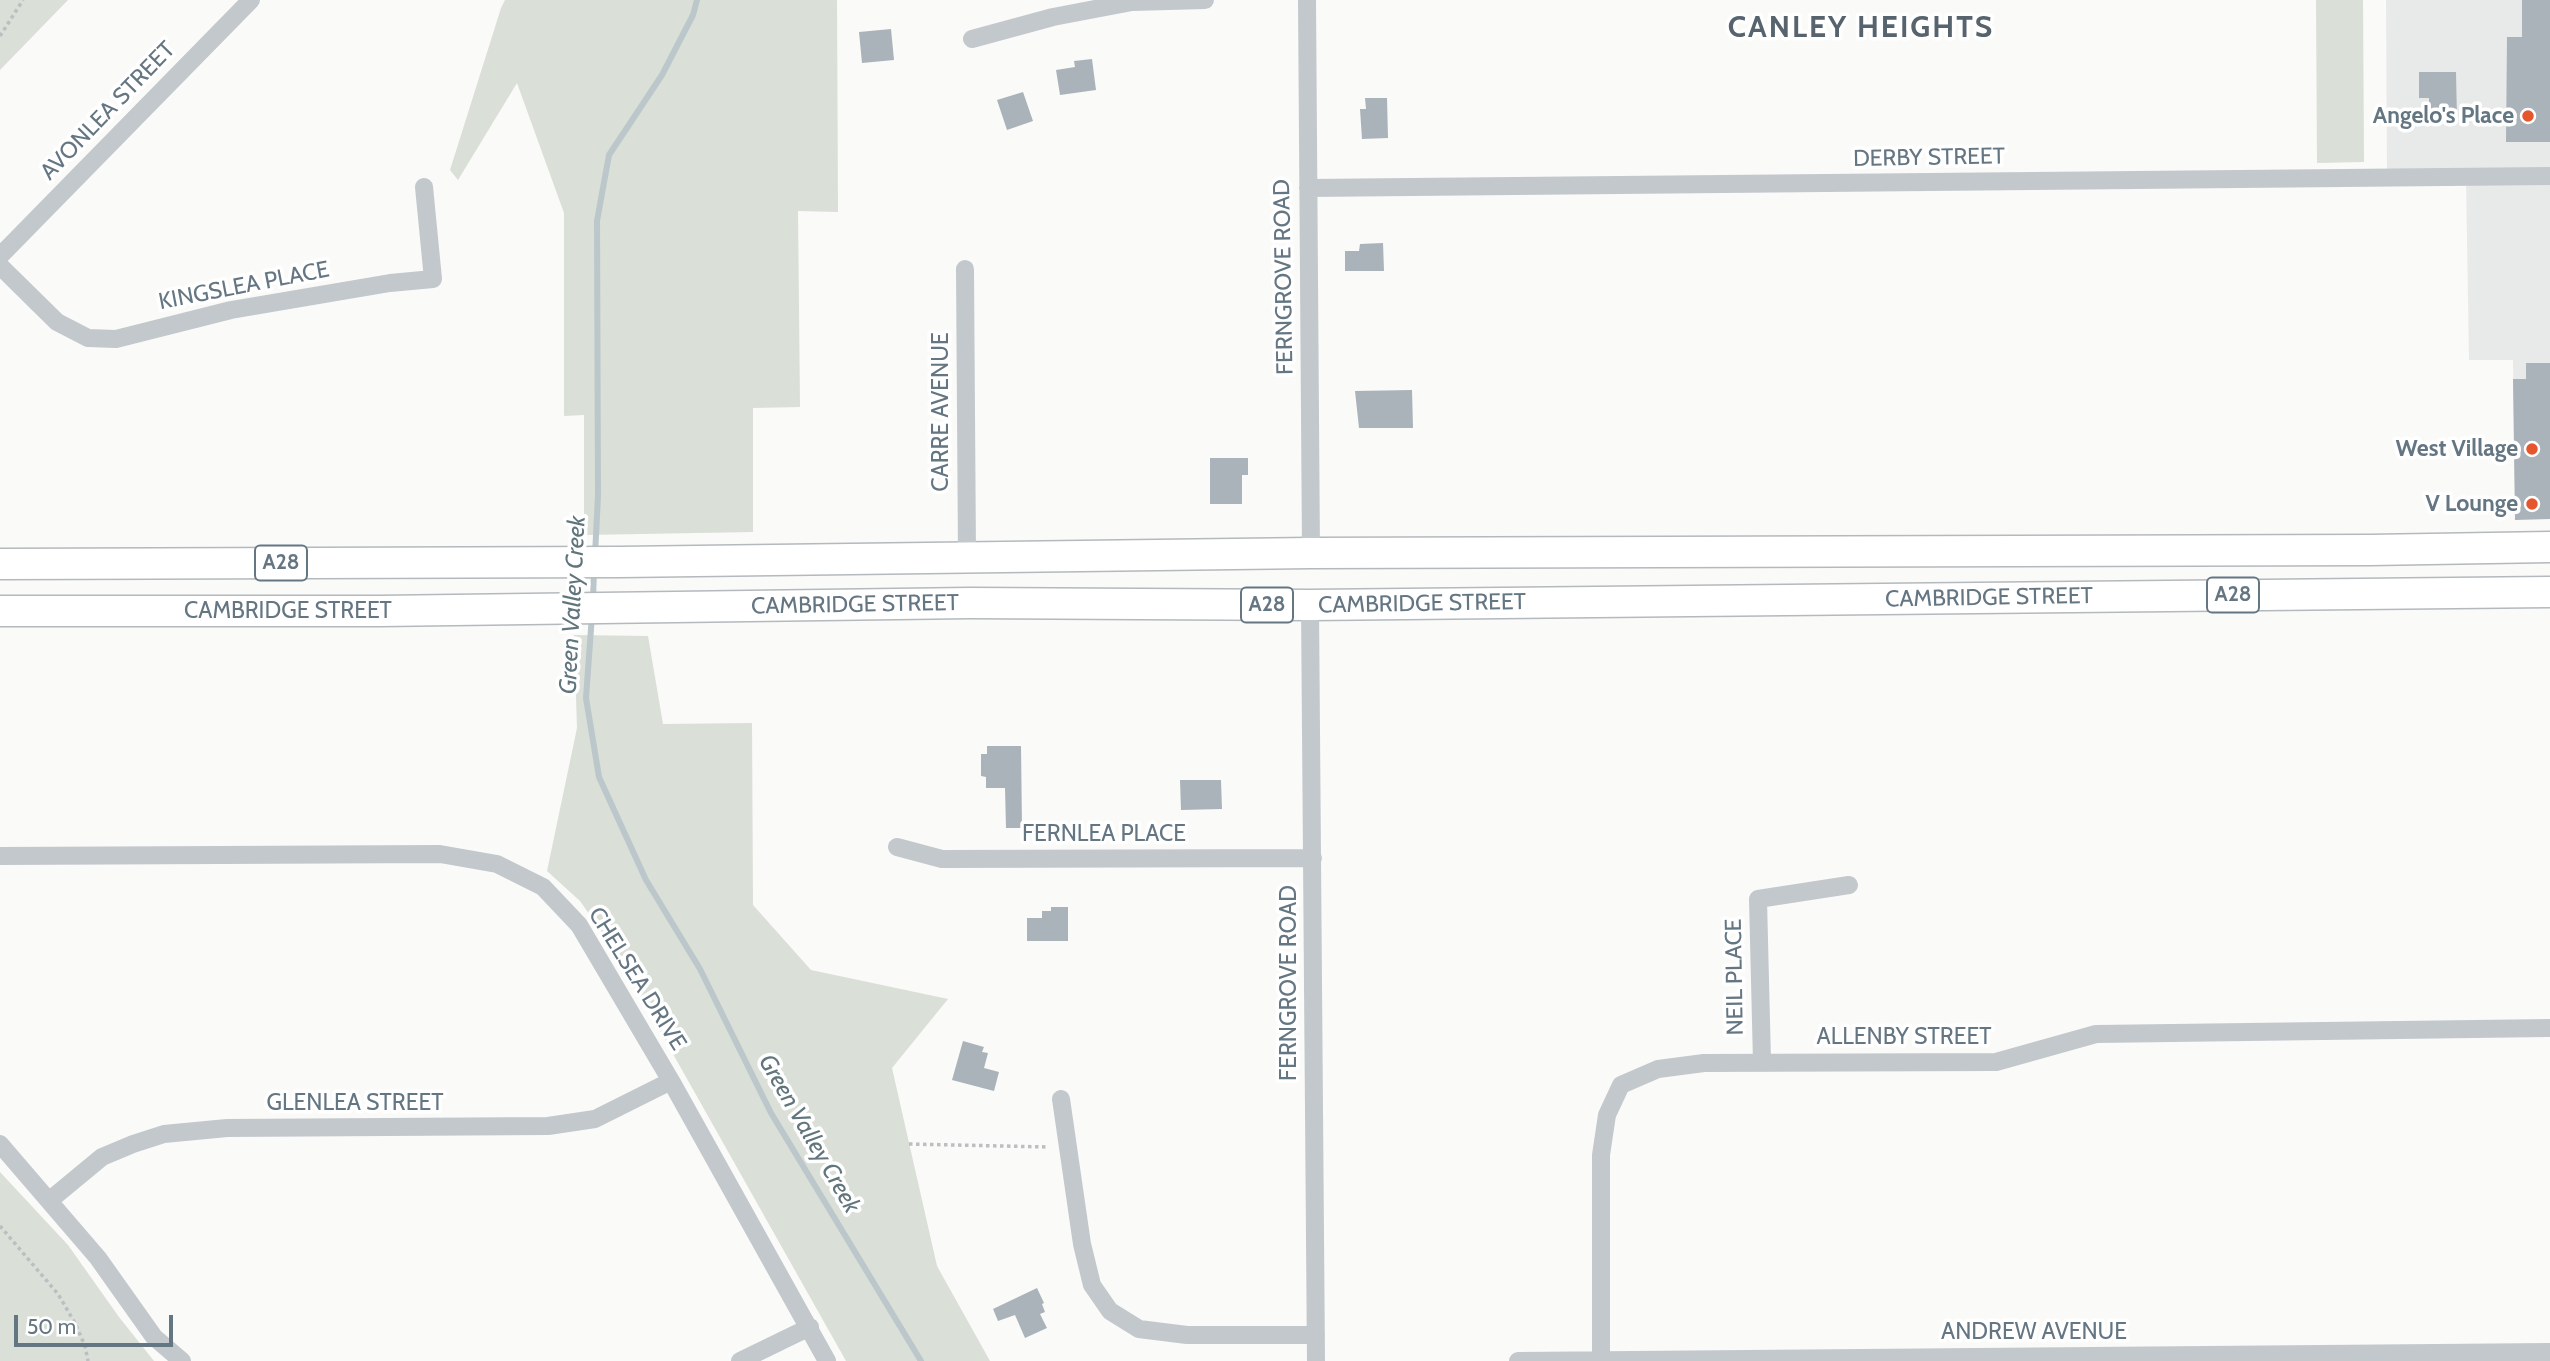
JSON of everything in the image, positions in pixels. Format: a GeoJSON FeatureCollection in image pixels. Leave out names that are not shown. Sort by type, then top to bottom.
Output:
{"type":"FeatureCollection","features":[{"type":"Feature","properties":{"kind":"highway","name":"CAMBRIDGE STREET"},"geometry":{"type":"LineString","coordinates":[[0,564],[620,562],[1311,553],[2550,547]]}},
{"type":"Feature","properties":{"kind":"highway","name":"CAMBRIDGE STREET"},"geometry":{"type":"LineString","coordinates":[[0,611],[561,609],[970,603],[1310,605],[2550,592]]}},
{"type":"Feature","properties":{"kind":"street","name":"AVONLEA STREET"},"geometry":{"type":"LineString","coordinates":[[0,257],[251,0]]}},
{"type":"Feature","properties":{"kind":"street"},"geometry":{"type":"LineString","coordinates":[[972,40],[1053,17],[1132,2],[1205,0]]}},
{"type":"Feature","properties":{"kind":"street","name":"FERNGROVE ROAD"},"geometry":{"type":"LineString","coordinates":[[1307,0],[1311,553]]}},
{"type":"Feature","properties":{"kind":"street","name":"DERBY STREET"},"geometry":{"type":"LineString","coordinates":[[1308,188],[2550,176]]}},
{"type":"Feature","properties":{"kind":"street","name":"KINGSLEA PLACE"},"geometry":{"type":"LineString","coordinates":[[0,266],[57,322],[88,338],[116,339],[231,310],[433,279],[424,187]]}},
{"type":"Feature","properties":{"kind":"street","name":"CARRE AVENUE"},"geometry":{"type":"LineString","coordinates":[[965,269],[967,556]]}},
{"type":"Feature","properties":{"kind":"street","name":"FERNGROVE ROAD"},"geometry":{"type":"LineString","coordinates":[[1310,605],[1317,1361]]}},
{"type":"Feature","properties":{"kind":"street","name":"FERNLEA PLACE"},"geometry":{"type":"LineString","coordinates":[[897,847],[942,859],[1313,858]]}},
{"type":"Feature","properties":{"kind":"street","name":"CHELSEA DRIVE"},"geometry":{"type":"LineString","coordinates":[[0,856],[440,854],[497,864],[543,887],[579,925],[671,1080],[827,1361]]}},
{"type":"Feature","properties":{"kind":"street","name":"NEIL PLACE"},"geometry":{"type":"LineString","coordinates":[[1762,1062],[1758,899],[1849,885]]}},
{"type":"Feature","properties":{"kind":"street","name":"ALLENBY STREET"},"geometry":{"type":"LineString","coordinates":[[1601,1360],[1601,1155],[1607,1115],[1621,1085],[1658,1069],[1704,1063],[1996,1062],[2096,1034],[2550,1028]]}},
{"type":"Feature","properties":{"kind":"street","name":"GLENLEA STREET"},"geometry":{"type":"LineString","coordinates":[[50,1200],[102,1157],[133,1143],[164,1135],[227,1128],[548,1126],[596,1119],[671,1080]]}},
{"type":"Feature","properties":{"kind":"street"},"geometry":{"type":"LineString","coordinates":[[1061,1100],[1082,1244],[1092,1285],[1110,1311],[1139,1329],[1187,1335],[1316,1335]]}},
{"type":"Feature","properties":{"kind":"street"},"geometry":{"type":"LineString","coordinates":[[0,1144],[97,1258],[153,1337],[182,1361]]}},
{"type":"Feature","properties":{"kind":"street"},"geometry":{"type":"LineString","coordinates":[[740,1361],[810,1327]]}},
{"type":"Feature","properties":{"kind":"street","name":"ANDREW AVENUE"},"geometry":{"type":"LineString","coordinates":[[1518,1361],[2550,1352]]}},
{"type":"Feature","properties":{"kind":"path"},"geometry":{"type":"LineString","coordinates":[[0,36],[23,0]]}},
{"type":"Feature","properties":{"kind":"path"},"geometry":{"type":"LineString","coordinates":[[909,1143],[1068,1147]]}},
{"type":"Feature","properties":{"kind":"path"},"geometry":{"type":"LineString","coordinates":[[0,1226],[58,1294],[75,1323],[88,1361]]}},
{"type":"Feature","properties":{"kind":"shaded area"},"geometry":{"type":"Polygon","coordinates":[[[0,0],[68,0],[0,70],[0,0]]]}},
{"type":"Feature","properties":{"kind":"shaded area"},"geometry":{"type":"Polygon","coordinates":[[[505,0],[837,0],[838,212],[798,211],[800,407],[753,408],[753,532],[584,535],[584,415],[564,416],[564,213],[517,83],[458,180],[450,170],[505,0]]]}},
{"type":"Feature","properties":{"kind":"shaded area"},"geometry":{"type":"Polygon","coordinates":[[[2316,0],[2363,0],[2364,162],[2317,163],[2316,0]]]}},
{"type":"Feature","properties":{"kind":"shaded area"},"geometry":{"type":"Polygon","coordinates":[[[2386,0],[2550,0],[2550,519],[2515,501],[2513,360],[2469,360],[2466,178],[2387,178],[2386,0]]]}},
{"type":"Feature","properties":{"kind":"shaded area"},"geometry":{"type":"Polygon","coordinates":[[[574,635],[648,636],[663,724],[752,723],[753,905],[811,970],[948,999],[892,1068],[937,1266],[990,1361],[846,1361],[615,951],[580,901],[547,871],[577,728],[574,635]]]}},
{"type":"Feature","properties":{"kind":"shaded area"},"geometry":{"type":"Polygon","coordinates":[[[0,1172],[68,1245],[154,1361],[0,1361],[0,1172]]]}},
{"type":"Feature","properties":{"kind":"building"},"geometry":{"type":"Polygon","coordinates":[[[2522,0],[2550,0],[2550,142],[2506,142],[2507,37],[2522,37],[2522,0]]]}},
{"type":"Feature","properties":{"kind":"building"},"geometry":{"type":"Polygon","coordinates":[[[891,29],[894,60],[862,63],[859,32],[891,29]]]}},
{"type":"Feature","properties":{"kind":"building"},"geometry":{"type":"Polygon","coordinates":[[[1092,59],[1096,90],[1060,95],[1056,70],[1075,67],[1074,61],[1092,59]]]}},
{"type":"Feature","properties":{"kind":"building"},"geometry":{"type":"Polygon","coordinates":[[[2419,72],[2456,72],[2457,119],[2429,119],[2429,98],[2419,98],[2419,72]]]}},
{"type":"Feature","properties":{"kind":"building"},"geometry":{"type":"Polygon","coordinates":[[[1023,92],[1033,121],[1007,130],[997,100],[1023,92]]]}},
{"type":"Feature","properties":{"kind":"building"},"geometry":{"type":"Polygon","coordinates":[[[1365,98],[1387,98],[1388,138],[1362,139],[1360,109],[1366,109],[1365,98]]]}},
{"type":"Feature","properties":{"kind":"building"},"geometry":{"type":"Polygon","coordinates":[[[1383,243],[1384,271],[1345,271],[1345,251],[1359,251],[1360,244],[1383,243]]]}},
{"type":"Feature","properties":{"kind":"building","name":"West Village"},"geometry":{"type":"Polygon","coordinates":[[[2526,363],[2550,363],[2550,519],[2515,520],[2513,379],[2526,379],[2526,363]]]}},
{"type":"Feature","properties":{"kind":"building"},"geometry":{"type":"Polygon","coordinates":[[[1412,390],[1413,428],[1359,428],[1355,391],[1412,390]]]}},
{"type":"Feature","properties":{"kind":"building"},"geometry":{"type":"Polygon","coordinates":[[[1210,458],[1248,458],[1248,475],[1242,475],[1242,504],[1210,504],[1210,458]]]}},
{"type":"Feature","properties":{"kind":"building"},"geometry":{"type":"Polygon","coordinates":[[[987,746],[1021,746],[1022,828],[1006,828],[1005,788],[986,788],[986,777],[981,776],[981,754],[987,754],[987,746]]]}},
{"type":"Feature","properties":{"kind":"building"},"geometry":{"type":"Polygon","coordinates":[[[1180,780],[1221,780],[1222,809],[1181,810],[1180,780]]]}},
{"type":"Feature","properties":{"kind":"building"},"geometry":{"type":"Polygon","coordinates":[[[1051,907],[1068,907],[1068,941],[1027,941],[1027,918],[1042,918],[1042,911],[1051,911],[1051,907]]]}},
{"type":"Feature","properties":{"kind":"building"},"geometry":{"type":"Polygon","coordinates":[[[963,1041],[984,1047],[982,1052],[988,1053],[984,1068],[999,1072],[994,1091],[952,1080],[963,1041]]]}},
{"type":"Feature","properties":{"kind":"building"},"geometry":{"type":"Polygon","coordinates":[[[1037,1288],[1044,1303],[1045,1312],[1040,1314],[1047,1328],[1025,1338],[1015,1315],[998,1321],[993,1309],[1037,1288]]]}},
{"type":"Feature","properties":{"kind":"waterway","name":"Green Valley Creek"},"geometry":{"type":"LineString","coordinates":[[595,555],[598,496],[597,221],[609,155],[662,75],[693,15],[697,0]]}},
{"type":"Feature","properties":{"kind":"waterway","name":"Green Valley Creek"},"geometry":{"type":"LineString","coordinates":[[593,600],[594,569]]}},
{"type":"Feature","properties":{"kind":"waterway","name":"Green Valley Creek"},"geometry":{"type":"LineString","coordinates":[[592,615],[586,698],[599,777],[646,880],[700,969],[771,1113],[921,1361]]}},
{"type":"Feature","properties":{"kind":"place","name":"Angelo's Place"},"geometry":{"type":"Point","coordinates":[2528,116]}},
{"type":"Feature","properties":{"kind":"place","name":"West Village"},"geometry":{"type":"Point","coordinates":[2532,449]}},
{"type":"Feature","properties":{"kind":"place","name":"V Lounge"},"geometry":{"type":"Point","coordinates":[2532,504]}},
{"type":"Feature","properties":{"kind":"district","name":"CANLEY HEIGHTS"},"geometry":{"type":"Point","coordinates":[1861,28]}}]}
